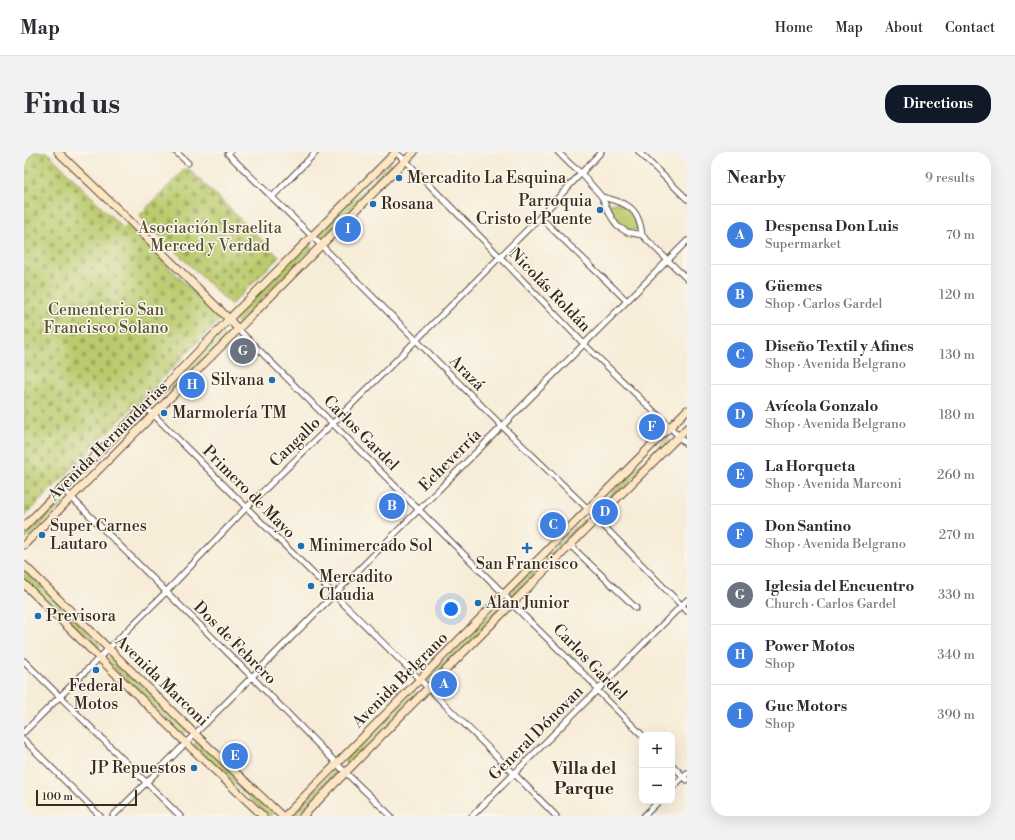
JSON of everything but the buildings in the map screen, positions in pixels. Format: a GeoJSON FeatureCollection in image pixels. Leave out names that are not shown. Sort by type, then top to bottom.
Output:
{"type":"FeatureCollection","features":[{"type":"Feature","properties":{"kind":"main road","name":"Carlos Gardel"},"geometry":{"type":"LineString","coordinates":[[58,152],[129,220],[238,329]]}},
{"type":"Feature","properties":{"kind":"main road","name":"Avenida Hernandarias"},"geometry":{"type":"LineString","coordinates":[[24,527],[145,407],[229,319],[396,152]]}},
{"type":"Feature","properties":{"kind":"main road","name":"Avenida Hernandarias"},"geometry":{"type":"LineString","coordinates":[[24,545],[414,152]]}},
{"type":"Feature","properties":{"kind":"main road","name":"Avenida Belgrano"},"geometry":{"type":"LineString","coordinates":[[283,816],[337,764],[687,410]]}},
{"type":"Feature","properties":{"kind":"main road","name":"Avenida Belgrano"},"geometry":{"type":"LineString","coordinates":[[303,816],[687,428]]}},
{"type":"Feature","properties":{"kind":"main road","name":"Avenida Marconi"},"geometry":{"type":"LineString","coordinates":[[24,565],[195,734],[283,816]]}},
{"type":"Feature","properties":{"kind":"main road","name":"Avenida Marconi"},"geometry":{"type":"LineString","coordinates":[[24,584],[99,659],[263,816]]}},
{"type":"Feature","properties":{"kind":"street"},"geometry":{"type":"LineString","coordinates":[[176,152],[188,163]]}},
{"type":"Feature","properties":{"kind":"street"},"geometry":{"type":"LineString","coordinates":[[272,197],[316,152]]}},
{"type":"Feature","properties":{"kind":"street","name":"Nicolás Roldán"},"geometry":{"type":"LineString","coordinates":[[396,152],[584,344],[687,445]]}},
{"type":"Feature","properties":{"kind":"street"},"geometry":{"type":"LineString","coordinates":[[558,152],[602,197],[617,226],[627,232],[642,235],[687,279]]}},
{"type":"Feature","properties":{"kind":"street","name":"Cangallo"},"geometry":{"type":"LineString","coordinates":[[24,732],[166,592],[246,508],[540,217],[601,152]]}},
{"type":"Feature","properties":{"kind":"street"},"geometry":{"type":"LineString","coordinates":[[639,152],[687,200]]}},
{"type":"Feature","properties":{"kind":"street","name":"Arazá"},"geometry":{"type":"LineString","coordinates":[[229,153],[502,426],[588,509],[596,519],[687,611]]}},
{"type":"Feature","properties":{"kind":"street"},"geometry":{"type":"LineString","coordinates":[[602,197],[620,201],[631,207],[641,224],[642,235]]}},
{"type":"Feature","properties":{"kind":"street"},"geometry":{"type":"LineString","coordinates":[[540,217],[627,302]]}},
{"type":"Feature","properties":{"kind":"street","name":"Echeverría"},"geometry":{"type":"LineString","coordinates":[[113,816],[687,241]]}},
{"type":"Feature","properties":{"kind":"street","name":"Carlos Gardel"},"geometry":{"type":"LineString","coordinates":[[238,329],[504,594],[512,604],[593,682],[597,690],[639,732]]}},
{"type":"Feature","properties":{"kind":"street","name":"Primero de Mayo"},"geometry":{"type":"LineString","coordinates":[[145,407],[556,816]]}},
{"type":"Feature","properties":{"kind":"street","name":"Dos de Febrero"},"geometry":{"type":"LineString","coordinates":[[62,488],[345,772],[391,816]]}},
{"type":"Feature","properties":{"kind":"street"},"geometry":{"type":"LineString","coordinates":[[570,545],[636,608]]}},
{"type":"Feature","properties":{"kind":"street","name":"General Dónovan"},"geometry":{"type":"LineString","coordinates":[[472,816],[687,600]]}},
{"type":"Feature","properties":{"kind":"street"},"geometry":{"type":"LineString","coordinates":[[24,662],[180,816]]}},
{"type":"Feature","properties":{"kind":"street"},"geometry":{"type":"LineString","coordinates":[[24,740],[100,816]]}},
{"type":"Feature","properties":{"kind":"street"},"geometry":{"type":"LineString","coordinates":[[675,767],[686,776],[675,785]]}},
{"type":"Feature","properties":{"kind":"street"},"geometry":{"type":"LineString","coordinates":[[644,816],[656,804]]}},
{"type":"Feature","properties":{"kind":"green space","name":"Cementerio San Francisco Solano"},"geometry":{"type":"Polygon","coordinates":[[[24,152],[47,152],[123,228],[126,225],[221,319],[24,517],[24,152]]]}},
{"type":"Feature","properties":{"kind":"green space"},"geometry":{"type":"Polygon","coordinates":[[[390,163],[394,167],[322,239],[318,235],[390,163]]]}},
{"type":"Feature","properties":{"kind":"green space","name":"Asociación Israelita Merced y Verdad"},"geometry":{"type":"Polygon","coordinates":[[[187,167],[279,257],[231,305],[139,216],[187,167]]]}},
{"type":"Feature","properties":{"kind":"green space"},"geometry":{"type":"Polygon","coordinates":[[[616,203],[629,209],[637,223],[638,229],[632,230],[621,226],[612,214],[610,204],[616,203]]]}},
{"type":"Feature","properties":{"kind":"green space"},"geometry":{"type":"Polygon","coordinates":[[[308,244],[312,248],[238,323],[234,318],[308,244]]]}},
{"type":"Feature","properties":{"kind":"green space"},"geometry":{"type":"Polygon","coordinates":[[[222,332],[226,336],[169,392],[165,389],[222,332]]]}},
{"type":"Feature","properties":{"kind":"green space"},"geometry":{"type":"Polygon","coordinates":[[[666,438],[670,441],[601,511],[597,508],[666,438]]]}},
{"type":"Feature","properties":{"kind":"green space"},"geometry":{"type":"Polygon","coordinates":[[[58,497],[64,502],[24,541],[24,530],[58,497]]]}},
{"type":"Feature","properties":{"kind":"green space"},"geometry":{"type":"Polygon","coordinates":[[[583,520],[586,523],[512,597],[509,594],[583,520]]]}},
{"type":"Feature","properties":{"kind":"green space"},"geometry":{"type":"Polygon","coordinates":[[[24,570],[100,645],[96,650],[24,579],[24,570]]]}},
{"type":"Feature","properties":{"kind":"green space"},"geometry":{"type":"Polygon","coordinates":[[[500,604],[504,608],[430,682],[427,678],[500,604]]]}},
{"type":"Feature","properties":{"kind":"green space"},"geometry":{"type":"Polygon","coordinates":[[[111,655],[187,730],[182,735],[106,660],[111,655]]]}},
{"type":"Feature","properties":{"kind":"green space"},"geometry":{"type":"Polygon","coordinates":[[[414,690],[418,694],[348,764],[344,760],[414,690]]]}},
{"type":"Feature","properties":{"kind":"green space"},"geometry":{"type":"Polygon","coordinates":[[[198,740],[275,813],[272,816],[269,816],[193,745],[198,740]]]}},
{"type":"Feature","properties":{"kind":"green space"},"geometry":{"type":"Polygon","coordinates":[[[335,770],[339,774],[297,816],[290,816],[335,770]]]}},
{"type":"Feature","properties":{"kind":"place","name":"Mercadito La Esquina"},"geometry":{"type":"Point","coordinates":[399,178]}},
{"type":"Feature","properties":{"kind":"place","name":"Rosana"},"geometry":{"type":"Point","coordinates":[373,204]}},
{"type":"Feature","properties":{"kind":"place","name":"Parroquia Cristo el Puente"},"geometry":{"type":"Point","coordinates":[600,210]}},
{"type":"Feature","properties":{"kind":"place","name":"Guc Motors"},"geometry":{"type":"Point","coordinates":[348,229]}},
{"type":"Feature","properties":{"kind":"place","name":"Iglesia del Encuentro"},"geometry":{"type":"Point","coordinates":[243,351]}},
{"type":"Feature","properties":{"kind":"place","name":"Silvana"},"geometry":{"type":"Point","coordinates":[272,380]}},
{"type":"Feature","properties":{"kind":"place","name":"Power Motos"},"geometry":{"type":"Point","coordinates":[192,385]}},
{"type":"Feature","properties":{"kind":"place","name":"Marmolería TM"},"geometry":{"type":"Point","coordinates":[164,413]}},
{"type":"Feature","properties":{"kind":"place","name":"Don Santino"},"geometry":{"type":"Point","coordinates":[652,427]}},
{"type":"Feature","properties":{"kind":"place","name":"Güemes"},"geometry":{"type":"Point","coordinates":[392,506]}},
{"type":"Feature","properties":{"kind":"place","name":"Avícola Gonzalo"},"geometry":{"type":"Point","coordinates":[605,512]}},
{"type":"Feature","properties":{"kind":"place","name":"Diseño Textil y Afines"},"geometry":{"type":"Point","coordinates":[553,525]}},
{"type":"Feature","properties":{"kind":"place","name":"Super Carnes Lautaro"},"geometry":{"type":"Point","coordinates":[42,535]}},
{"type":"Feature","properties":{"kind":"place","name":"Minimercado Sol"},"geometry":{"type":"Point","coordinates":[301,546]}},
{"type":"Feature","properties":{"kind":"place","name":"San Francisco"},"geometry":{"type":"Point","coordinates":[527,548]}},
{"type":"Feature","properties":{"kind":"place","name":"Mercadito Claudia"},"geometry":{"type":"Point","coordinates":[311,586]}},
{"type":"Feature","properties":{"kind":"place","name":"Alan Junior"},"geometry":{"type":"Point","coordinates":[478,603]}},
{"type":"Feature","properties":{"kind":"place","name":"Previsora"},"geometry":{"type":"Point","coordinates":[38,616]}},
{"type":"Feature","properties":{"kind":"place","name":"Federal Motos"},"geometry":{"type":"Point","coordinates":[96,670]}},
{"type":"Feature","properties":{"kind":"place","name":"Despensa Don Luis"},"geometry":{"type":"Point","coordinates":[444,684]}},
{"type":"Feature","properties":{"kind":"place","name":"La Horqueta"},"geometry":{"type":"Point","coordinates":[235,756]}},
{"type":"Feature","properties":{"kind":"place","name":"JP Repuestos"},"geometry":{"type":"Point","coordinates":[194,768]}},
{"type":"Feature","properties":{"kind":"district","name":"Villa del Parque"},"geometry":{"type":"Point","coordinates":[584,779]}}]}
